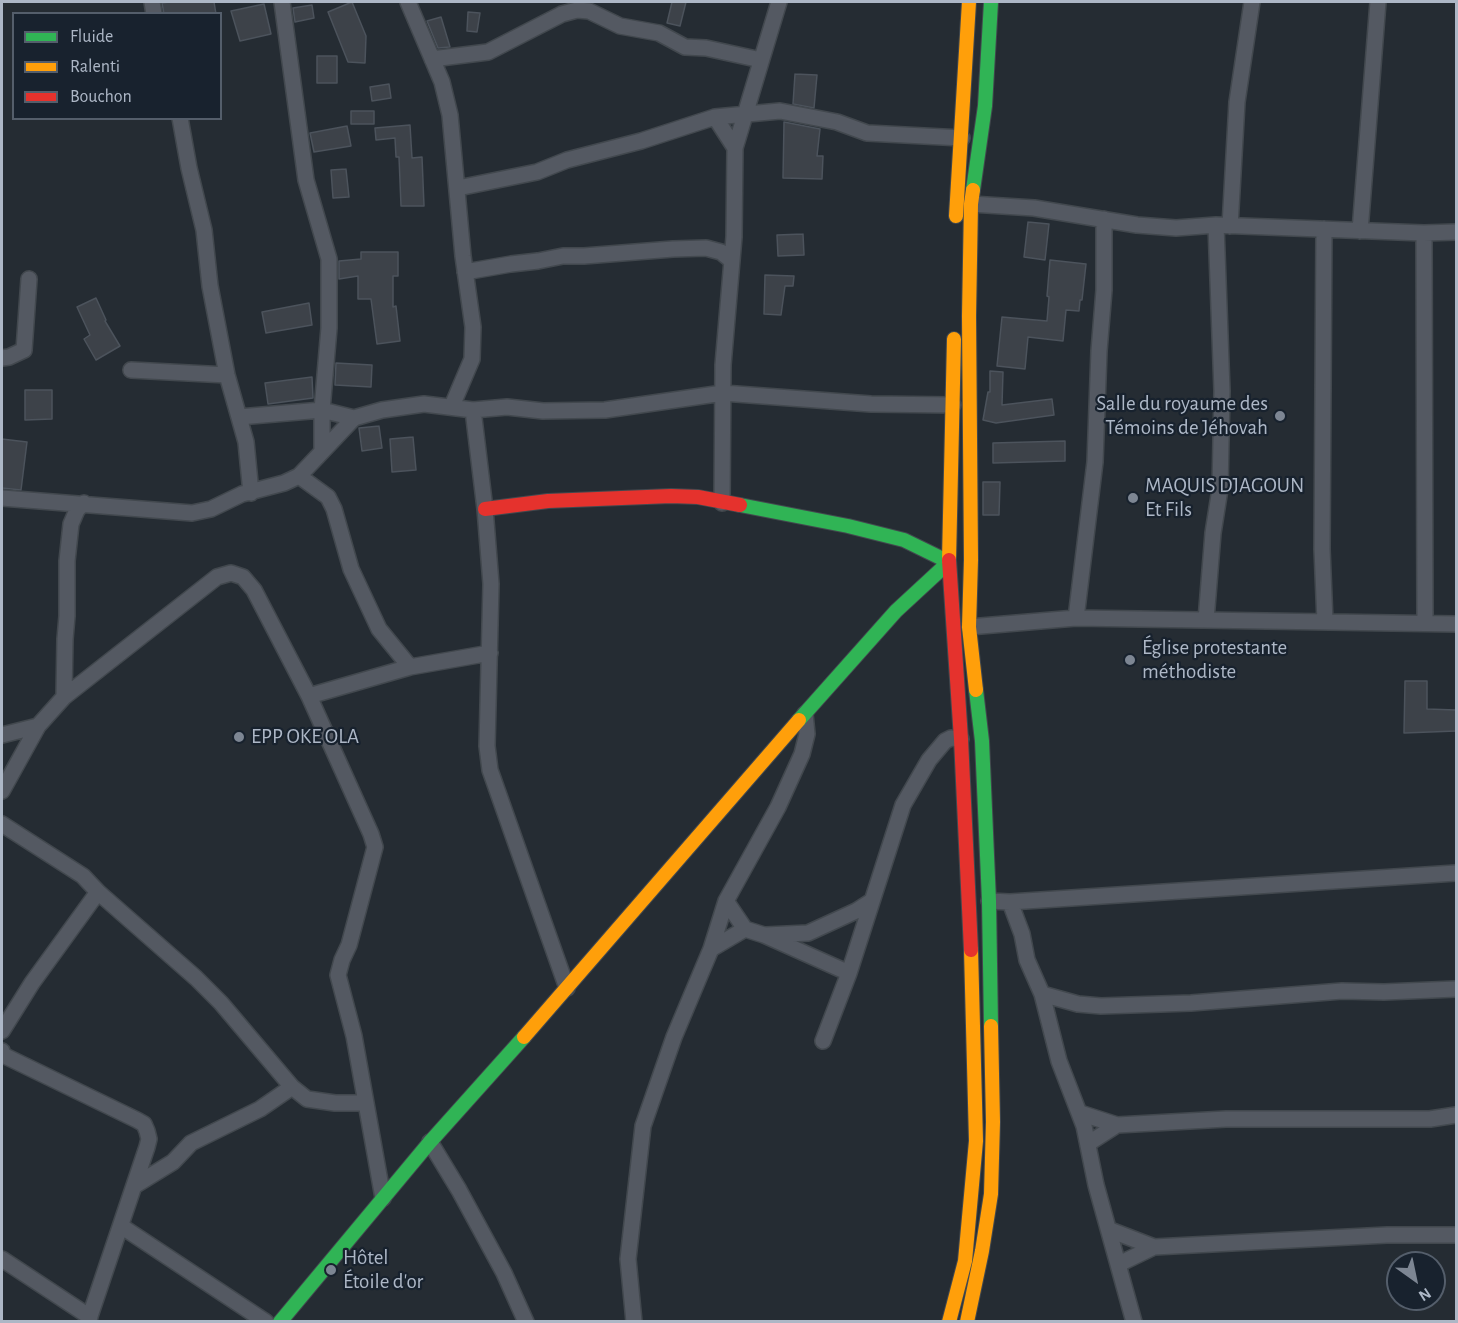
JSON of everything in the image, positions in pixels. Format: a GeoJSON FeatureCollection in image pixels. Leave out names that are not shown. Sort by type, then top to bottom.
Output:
{"type":"FeatureCollection","features":[{"type":"Feature","properties":{"kind":"main road"},"geometry":{"type":"LineString","coordinates":[[956,230],[969,2]]}},
{"type":"Feature","properties":{"kind":"main road"},"geometry":{"type":"LineString","coordinates":[[967,1322],[980,1263],[991,1194],[993,1122],[989,901],[982,741],[969,627],[971,204],[985,106],[991,2]]}},
{"type":"Feature","properties":{"kind":"main road"},"geometry":{"type":"LineString","coordinates":[[949,1322],[965,1261],[976,1141],[973,993],[961,739],[949,562],[954,323]]}},
{"type":"Feature","properties":{"kind":"main road"},"geometry":{"type":"LineString","coordinates":[[485,509],[548,501],[698,497],[848,526],[904,540],[949,562]]}},
{"type":"Feature","properties":{"kind":"main road"},"geometry":{"type":"LineString","coordinates":[[280,1322],[430,1142],[896,611],[949,562]]}},
{"type":"Feature","properties":{"kind":"street"},"geometry":{"type":"LineString","coordinates":[[282,2],[306,180],[329,259],[329,328],[322,410],[322,452]]}},
{"type":"Feature","properties":{"kind":"street"},"geometry":{"type":"LineString","coordinates":[[408,2],[442,82],[450,115],[458,188],[465,272],[473,327],[473,348],[472,359],[452,406]]}},
{"type":"Feature","properties":{"kind":"street"},"geometry":{"type":"LineString","coordinates":[[722,503],[723,365],[732,261],[735,148],[779,2]]}},
{"type":"Feature","properties":{"kind":"street"},"geometry":{"type":"LineString","coordinates":[[1206,620],[1213,533],[1220,489],[1223,226],[1251,2]]}},
{"type":"Feature","properties":{"kind":"street"},"geometry":{"type":"LineString","coordinates":[[1360,231],[1378,2]]}},
{"type":"Feature","properties":{"kind":"street"},"geometry":{"type":"LineString","coordinates":[[432,59],[488,52],[562,14],[578,10],[589,11],[620,26],[659,33],[685,47],[706,48],[761,60]]}},
{"type":"Feature","properties":{"kind":"street"},"geometry":{"type":"LineString","coordinates":[[458,188],[537,172],[567,160],[641,141],[715,117],[744,114],[780,111],[837,122],[867,133],[962,138]]}},
{"type":"Feature","properties":{"kind":"street"},"geometry":{"type":"LineString","coordinates":[[715,117],[735,148]]}},
{"type":"Feature","properties":{"kind":"street"},"geometry":{"type":"LineString","coordinates":[[180,120],[204,230],[210,286],[227,375],[246,442],[251,493]]}},
{"type":"Feature","properties":{"kind":"street"},"geometry":{"type":"LineString","coordinates":[[971,204],[1034,208],[1176,228],[1223,226],[1424,233],[1456,232]]}},
{"type":"Feature","properties":{"kind":"street"},"geometry":{"type":"LineString","coordinates":[[1076,618],[1095,462],[1099,351],[1104,290],[1104,219]]}},
{"type":"Feature","properties":{"kind":"street"},"geometry":{"type":"LineString","coordinates":[[1324,229],[1322,549],[1325,622]]}},
{"type":"Feature","properties":{"kind":"street"},"geometry":{"type":"LineString","coordinates":[[1424,233],[1425,623]]}},
{"type":"Feature","properties":{"kind":"street"},"geometry":{"type":"LineString","coordinates":[[465,272],[563,255],[584,256],[673,249],[706,248],[721,252],[732,261]]}},
{"type":"Feature","properties":{"kind":"street"},"geometry":{"type":"LineString","coordinates":[[2,358],[24,350],[29,279]]}},
{"type":"Feature","properties":{"kind":"street"},"geometry":{"type":"LineString","coordinates":[[131,370],[227,375]]}},
{"type":"Feature","properties":{"kind":"street"},"geometry":{"type":"LineString","coordinates":[[239,417],[322,410],[354,418],[382,410],[424,404],[472,410],[507,407],[543,411],[605,410],[723,393],[871,404],[953,405]]}},
{"type":"Feature","properties":{"kind":"street"},"geometry":{"type":"LineString","coordinates":[[472,410],[492,584],[487,746],[490,770],[567,988]]}},
{"type":"Feature","properties":{"kind":"street"},"geometry":{"type":"LineString","coordinates":[[2,498],[192,513],[211,509],[242,494],[299,477],[354,418]]}},
{"type":"Feature","properties":{"kind":"street"},"geometry":{"type":"LineString","coordinates":[[299,477],[328,497],[334,509],[351,569],[360,589],[380,628],[410,667]]}},
{"type":"Feature","properties":{"kind":"street"},"geometry":{"type":"LineString","coordinates":[[64,697],[70,524],[77,510],[84,503]]}},
{"type":"Feature","properties":{"kind":"street"},"geometry":{"type":"LineString","coordinates":[[2,791],[23,749],[38,726],[64,697],[217,577],[231,573],[243,577],[254,590],[309,696],[375,847],[350,945],[342,960],[338,975],[354,1036],[383,1198]]}},
{"type":"Feature","properties":{"kind":"street"},"geometry":{"type":"LineString","coordinates":[[969,627],[1076,618],[1456,624]]}},
{"type":"Feature","properties":{"kind":"street"},"geometry":{"type":"LineString","coordinates":[[309,696],[410,667],[490,653]]}},
{"type":"Feature","properties":{"kind":"street"},"geometry":{"type":"LineString","coordinates":[[634,1322],[628,1259],[643,1126],[674,1037],[711,949],[726,901],[778,807],[802,754],[807,734],[806,714]]}},
{"type":"Feature","properties":{"kind":"street"},"geometry":{"type":"LineString","coordinates":[[2,735],[38,726]]}},
{"type":"Feature","properties":{"kind":"street"},"geometry":{"type":"LineString","coordinates":[[823,1041],[849,973],[903,805],[929,760],[945,741],[951,738],[961,739]]}},
{"type":"Feature","properties":{"kind":"street"},"geometry":{"type":"LineString","coordinates":[[2,824],[83,876],[222,1003],[292,1087],[307,1099],[365,1103]]}},
{"type":"Feature","properties":{"kind":"street"},"geometry":{"type":"LineString","coordinates":[[989,901],[1010,902],[1456,873]]}},
{"type":"Feature","properties":{"kind":"street"},"geometry":{"type":"LineString","coordinates":[[2,1031],[32,983],[98,892]]}},
{"type":"Feature","properties":{"kind":"street"},"geometry":{"type":"LineString","coordinates":[[726,901],[746,929],[849,973]]}},
{"type":"Feature","properties":{"kind":"street"},"geometry":{"type":"LineString","coordinates":[[764,935],[808,933],[870,902]]}},
{"type":"Feature","properties":{"kind":"street"},"geometry":{"type":"LineString","coordinates":[[1010,902],[1022,934],[1027,960],[1042,994],[1059,1061],[1080,1113],[1089,1143],[1094,1176],[1134,1322]]}},
{"type":"Feature","properties":{"kind":"street"},"geometry":{"type":"LineString","coordinates":[[711,949],[746,929]]}},
{"type":"Feature","properties":{"kind":"street"},"geometry":{"type":"LineString","coordinates":[[1042,994],[1078,1004],[1101,1006],[1191,1003],[1342,991],[1456,989]]}},
{"type":"Feature","properties":{"kind":"street"},"geometry":{"type":"LineString","coordinates":[[2,1051],[3,1055],[144,1124],[149,1139],[89,1319],[2,1259]]}},
{"type":"Feature","properties":{"kind":"street"},"geometry":{"type":"LineString","coordinates":[[134,1186],[174,1162],[191,1143],[260,1109],[292,1087]]}},
{"type":"Feature","properties":{"kind":"street"},"geometry":{"type":"LineString","coordinates":[[1080,1113],[1117,1125],[1226,1119],[1430,1119],[1456,1115]]}},
{"type":"Feature","properties":{"kind":"street"},"geometry":{"type":"LineString","coordinates":[[1089,1143],[1117,1125]]}},
{"type":"Feature","properties":{"kind":"street"},"geometry":{"type":"LineString","coordinates":[[430,1142],[504,1273],[526,1322]]}},
{"type":"Feature","properties":{"kind":"street"},"geometry":{"type":"LineString","coordinates":[[121,1226],[266,1322]]}},
{"type":"Feature","properties":{"kind":"street"},"geometry":{"type":"LineString","coordinates":[[1110,1230],[1154,1247]]}},
{"type":"Feature","properties":{"kind":"street"},"geometry":{"type":"LineString","coordinates":[[1119,1264],[1154,1247],[1387,1235],[1456,1235]]}},
{"type":"Feature","properties":{"kind":"building"},"geometry":{"type":"Polygon","coordinates":[[[214,2],[216,12],[164,12],[162,3],[214,2]]]}},
{"type":"Feature","properties":{"kind":"building"},"geometry":{"type":"Polygon","coordinates":[[[352,2],[366,36],[365,63],[348,62],[328,12],[352,2]]]}},
{"type":"Feature","properties":{"kind":"building"},"geometry":{"type":"Polygon","coordinates":[[[672,2],[686,2],[680,26],[667,23],[672,2]]]}},
{"type":"Feature","properties":{"kind":"building"},"geometry":{"type":"Polygon","coordinates":[[[264,4],[271,34],[240,41],[231,11],[264,4]]]}},
{"type":"Feature","properties":{"kind":"building"},"geometry":{"type":"Polygon","coordinates":[[[312,5],[314,18],[295,22],[293,8],[312,5]]]}},
{"type":"Feature","properties":{"kind":"building"},"geometry":{"type":"Polygon","coordinates":[[[468,12],[480,13],[477,32],[467,31],[468,12]]]}},
{"type":"Feature","properties":{"kind":"building"},"geometry":{"type":"Polygon","coordinates":[[[441,17],[450,47],[438,48],[427,21],[441,17]]]}},
{"type":"Feature","properties":{"kind":"building"},"geometry":{"type":"Polygon","coordinates":[[[317,56],[337,56],[337,83],[317,83],[317,56]]]}},
{"type":"Feature","properties":{"kind":"building"},"geometry":{"type":"Polygon","coordinates":[[[795,74],[817,75],[814,108],[793,104],[795,74]]]}},
{"type":"Feature","properties":{"kind":"building"},"geometry":{"type":"Polygon","coordinates":[[[389,84],[391,98],[372,101],[370,87],[389,84]]]}},
{"type":"Feature","properties":{"kind":"building"},"geometry":{"type":"Polygon","coordinates":[[[351,111],[374,111],[374,124],[351,124],[351,111]]]}},
{"type":"Feature","properties":{"kind":"building"},"geometry":{"type":"Polygon","coordinates":[[[784,122],[820,129],[817,156],[823,156],[822,179],[783,178],[784,122]]]}},
{"type":"Feature","properties":{"kind":"building"},"geometry":{"type":"Polygon","coordinates":[[[410,125],[412,158],[422,157],[424,206],[401,206],[399,157],[396,157],[395,138],[376,140],[375,128],[410,125]]]}},
{"type":"Feature","properties":{"kind":"building"},"geometry":{"type":"Polygon","coordinates":[[[347,126],[351,146],[314,152],[310,133],[347,126]]]}},
{"type":"Feature","properties":{"kind":"building"},"geometry":{"type":"Polygon","coordinates":[[[346,169],[349,197],[333,198],[331,170],[346,169]]]}},
{"type":"Feature","properties":{"kind":"building"},"geometry":{"type":"Polygon","coordinates":[[[1028,222],[1049,224],[1045,260],[1024,257],[1028,222]]]}},
{"type":"Feature","properties":{"kind":"building"},"geometry":{"type":"Polygon","coordinates":[[[803,234],[804,255],[778,256],[777,235],[803,234]]]}},
{"type":"Feature","properties":{"kind":"building"},"geometry":{"type":"Polygon","coordinates":[[[361,252],[398,252],[398,276],[393,276],[393,307],[396,306],[400,341],[377,344],[371,299],[358,299],[358,276],[339,279],[339,261],[361,259],[361,252]]]}},
{"type":"Feature","properties":{"kind":"building"},"geometry":{"type":"Polygon","coordinates":[[[1050,260],[1086,264],[1079,311],[1066,310],[1063,341],[1028,337],[1025,369],[997,366],[1002,317],[1047,321],[1050,260]]]}},
{"type":"Feature","properties":{"kind":"building"},"geometry":{"type":"Polygon","coordinates":[[[765,275],[794,276],[793,286],[785,286],[781,315],[764,314],[765,275]]]}},
{"type":"Feature","properties":{"kind":"building"},"geometry":{"type":"Polygon","coordinates":[[[96,298],[105,321],[120,346],[96,360],[84,339],[90,335],[77,307],[96,298]]]}},
{"type":"Feature","properties":{"kind":"building"},"geometry":{"type":"Polygon","coordinates":[[[309,303],[312,325],[266,333],[262,312],[309,303]]]}},
{"type":"Feature","properties":{"kind":"building"},"geometry":{"type":"Polygon","coordinates":[[[336,363],[372,365],[371,387],[335,385],[336,363]]]}},
{"type":"Feature","properties":{"kind":"building"},"geometry":{"type":"Polygon","coordinates":[[[990,371],[1003,372],[1002,405],[1052,399],[1054,415],[996,423],[983,420],[988,392],[990,392],[990,371]]]}},
{"type":"Feature","properties":{"kind":"building"},"geometry":{"type":"Polygon","coordinates":[[[312,377],[313,398],[268,404],[265,383],[312,377]]]}},
{"type":"Feature","properties":{"kind":"building"},"geometry":{"type":"Polygon","coordinates":[[[25,390],[52,390],[52,419],[25,420],[25,390]]]}},
{"type":"Feature","properties":{"kind":"building"},"geometry":{"type":"Polygon","coordinates":[[[379,426],[382,448],[362,451],[359,428],[379,426]]]}},
{"type":"Feature","properties":{"kind":"building"},"geometry":{"type":"Polygon","coordinates":[[[413,437],[416,470],[392,472],[390,439],[413,437]]]}},
{"type":"Feature","properties":{"kind":"building"},"geometry":{"type":"Polygon","coordinates":[[[2,439],[27,442],[21,490],[2,488],[2,439]]]}},
{"type":"Feature","properties":{"kind":"building"},"geometry":{"type":"Polygon","coordinates":[[[1065,441],[1065,461],[993,463],[993,443],[1065,441]]]}},
{"type":"Feature","properties":{"kind":"building"},"geometry":{"type":"Polygon","coordinates":[[[983,482],[1000,482],[999,515],[983,515],[983,482]]]}},
{"type":"Feature","properties":{"kind":"building"},"geometry":{"type":"Polygon","coordinates":[[[1405,681],[1427,681],[1427,709],[1456,710],[1456,731],[1404,733],[1405,681]]]}},
{"type":"Feature","properties":{"kind":"traffic: fast"},"geometry":{"type":"LineString","coordinates":[[973,190],[985,106],[991,2]]}},
{"type":"Feature","properties":{"kind":"traffic: fast"},"geometry":{"type":"LineString","coordinates":[[740,505],[848,526],[904,540],[949,562],[896,611],[799,720]]}},
{"type":"Feature","properties":{"kind":"traffic: fast"},"geometry":{"type":"LineString","coordinates":[[976,690],[982,741],[989,901],[991,1026]]}},
{"type":"Feature","properties":{"kind":"traffic: fast"},"geometry":{"type":"LineString","coordinates":[[280,1322],[430,1142],[524,1037]]}},
{"type":"Feature","properties":{"kind":"traffic: slow"},"geometry":{"type":"LineString","coordinates":[[956,216],[969,2]]}},
{"type":"Feature","properties":{"kind":"traffic: slow"},"geometry":{"type":"LineString","coordinates":[[973,190],[969,316],[971,560],[969,627],[976,690]]}},
{"type":"Feature","properties":{"kind":"traffic: slow"},"geometry":{"type":"LineString","coordinates":[[949,560],[954,339]]}},
{"type":"Feature","properties":{"kind":"traffic: slow"},"geometry":{"type":"LineString","coordinates":[[524,1037],[799,720]]}},
{"type":"Feature","properties":{"kind":"traffic: slow"},"geometry":{"type":"LineString","coordinates":[[949,1322],[965,1261],[976,1141],[971,950]]}},
{"type":"Feature","properties":{"kind":"traffic: slow"},"geometry":{"type":"LineString","coordinates":[[967,1322],[991,1194],[993,1122],[991,1026]]}},
{"type":"Feature","properties":{"kind":"traffic: jam"},"geometry":{"type":"LineString","coordinates":[[485,509],[548,501],[671,496],[698,497],[740,505]]}},
{"type":"Feature","properties":{"kind":"traffic: jam"},"geometry":{"type":"LineString","coordinates":[[949,560],[961,739],[971,950]]}},
{"type":"Feature","properties":{"kind":"place","name":"Salle du royaume des Témoins de Jéhovah"},"geometry":{"type":"Point","coordinates":[1280,416]}},
{"type":"Feature","properties":{"kind":"place","name":"MAQUIS DJAGOUN Et Fils"},"geometry":{"type":"Point","coordinates":[1133,498]}},
{"type":"Feature","properties":{"kind":"place","name":"Église protestante méthodiste"},"geometry":{"type":"Point","coordinates":[1130,660]}},
{"type":"Feature","properties":{"kind":"place","name":"EPP OKE OLA"},"geometry":{"type":"Point","coordinates":[239,737]}},
{"type":"Feature","properties":{"kind":"place","name":"Hôtel Étoile d'or"},"geometry":{"type":"Point","coordinates":[331,1270]}}]}
